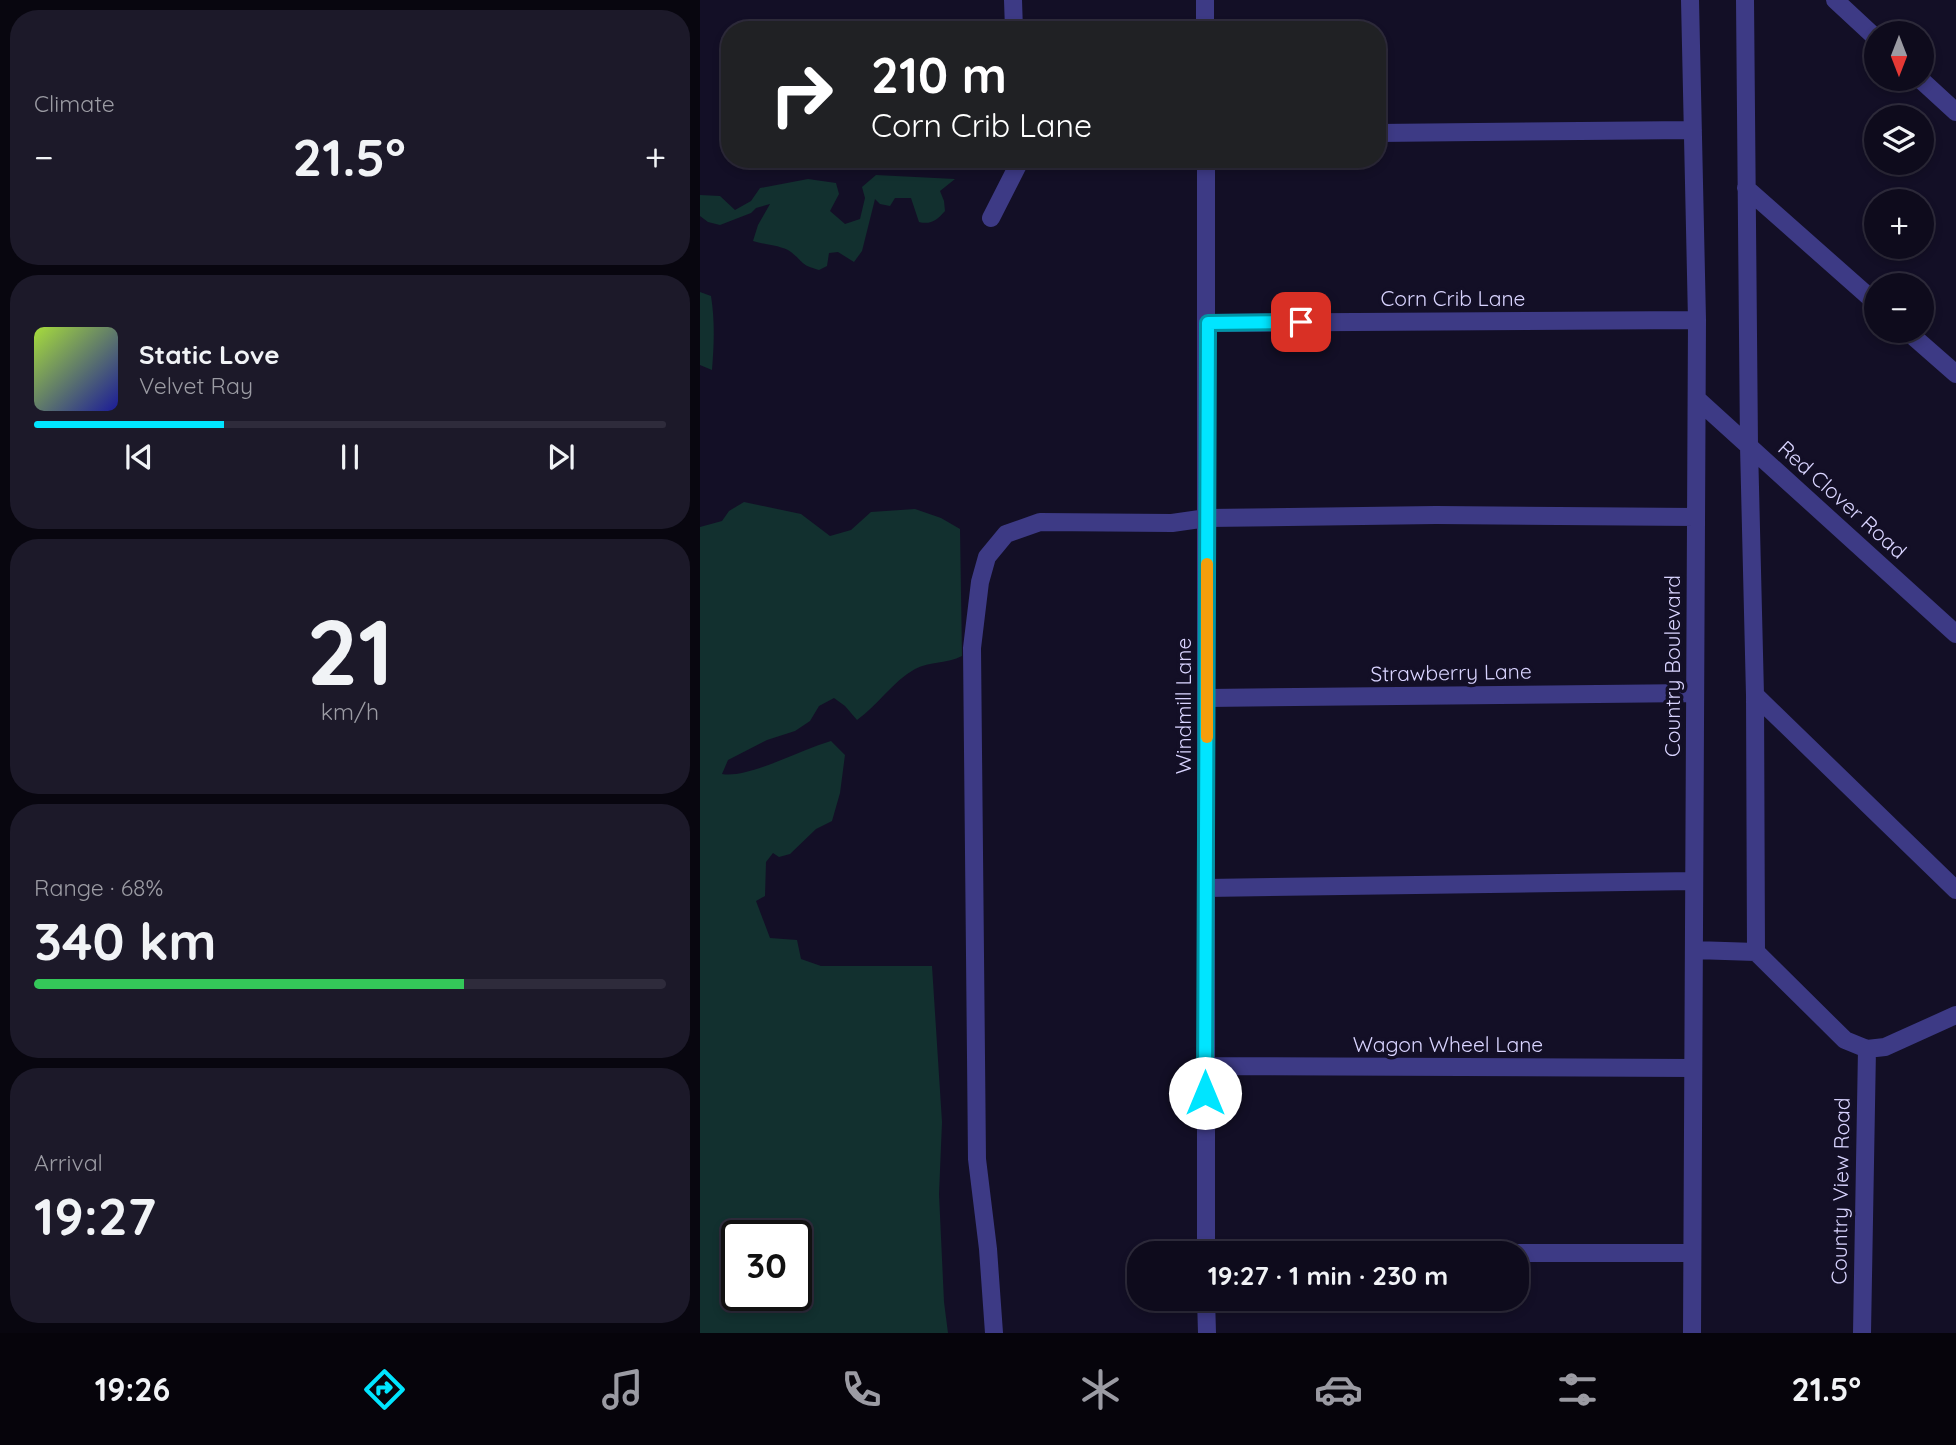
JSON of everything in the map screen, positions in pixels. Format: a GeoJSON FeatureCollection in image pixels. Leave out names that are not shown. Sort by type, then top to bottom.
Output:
{"type":"FeatureCollection","features":[{"type":"Feature","properties":{"kind":"street"},"geometry":{"type":"LineString","coordinates":[[1013,0],[1014,21]]}},
{"type":"Feature","properties":{"kind":"street"},"geometry":{"type":"LineString","coordinates":[[1205,0],[1205,21]]}},
{"type":"Feature","properties":{"kind":"street","name":"Country Boulevard"},"geometry":{"type":"LineString","coordinates":[[1690,0],[1698,320],[1692,1333]]}},
{"type":"Feature","properties":{"kind":"street"},"geometry":{"type":"LineString","coordinates":[[1745,0],[1756,953]]}},
{"type":"Feature","properties":{"kind":"street"},"geometry":{"type":"LineString","coordinates":[[1835,0],[1864,27]]}},
{"type":"Feature","properties":{"kind":"street"},"geometry":{"type":"LineString","coordinates":[[1933,91],[1956,112]]}},
{"type":"Feature","properties":{"kind":"street"},"geometry":{"type":"LineString","coordinates":[[1386,133],[1693,130]]}},
{"type":"Feature","properties":{"kind":"street"},"geometry":{"type":"LineString","coordinates":[[991,218],[1016,168]]}},
{"type":"Feature","properties":{"kind":"street","name":"Windmill Lane"},"geometry":{"type":"LineString","coordinates":[[1206,168],[1206,1241]]}},
{"type":"Feature","properties":{"kind":"street"},"geometry":{"type":"LineString","coordinates":[[1746,188],[1864,292]]}},
{"type":"Feature","properties":{"kind":"street","name":"Corn Crib Lane"},"geometry":{"type":"LineString","coordinates":[[1208,323],[1698,320]]}},
{"type":"Feature","properties":{"kind":"street"},"geometry":{"type":"LineString","coordinates":[[1921,343],[1956,374]]}},
{"type":"Feature","properties":{"kind":"street","name":"Red Clover Road"},"geometry":{"type":"LineString","coordinates":[[1697,399],[1956,634]]}},
{"type":"Feature","properties":{"kind":"street"},"geometry":{"type":"LineString","coordinates":[[994,1333],[988,1248],[977,1159],[972,648],[980,582],[987,557],[1006,534],[1040,522],[1172,523],[1207,518],[1436,515],[1696,517]]}},
{"type":"Feature","properties":{"kind":"street","name":"Strawberry Lane"},"geometry":{"type":"LineString","coordinates":[[1207,698],[1695,693]]}},
{"type":"Feature","properties":{"kind":"street"},"geometry":{"type":"LineString","coordinates":[[1755,695],[1956,890]]}},
{"type":"Feature","properties":{"kind":"street"},"geometry":{"type":"LineString","coordinates":[[1206,888],[1694,881]]}},
{"type":"Feature","properties":{"kind":"street"},"geometry":{"type":"LineString","coordinates":[[1694,950],[1756,953],[1845,1040],[1867,1049],[1885,1047],[1956,1015]]}},
{"type":"Feature","properties":{"kind":"street","name":"Country View Road"},"geometry":{"type":"LineString","coordinates":[[1862,1333],[1867,1049]]}},
{"type":"Feature","properties":{"kind":"street","name":"Wagon Wheel Lane"},"geometry":{"type":"LineString","coordinates":[[1205,1066],[1692,1068]]}},
{"type":"Feature","properties":{"kind":"street"},"geometry":{"type":"LineString","coordinates":[[1529,1253],[1692,1253]]}},
{"type":"Feature","properties":{"kind":"street"},"geometry":{"type":"LineString","coordinates":[[1206,1311],[1206,1333]]}},
{"type":"Feature","properties":{"kind":"green space"},"geometry":{"type":"Polygon","coordinates":[[[876,175],[955,179],[940,191],[945,211],[930,222],[919,222],[911,198],[895,198],[890,206],[880,204],[875,199],[862,251],[854,262],[838,252],[829,253],[827,266],[819,270],[805,265],[791,252],[778,246],[753,241],[758,225],[770,204],[720,225],[708,222],[700,216],[700,195],[720,196],[735,210],[751,201],[760,188],[808,179],[836,183],[839,194],[830,211],[845,224],[860,219],[865,198],[862,187],[876,175]]]}},
{"type":"Feature","properties":{"kind":"green space"},"geometry":{"type":"Polygon","coordinates":[[[700,292],[711,296],[714,333],[712,370],[700,365],[700,292]]]}},
{"type":"Feature","properties":{"kind":"green space"},"geometry":{"type":"Polygon","coordinates":[[[744,502],[801,514],[830,536],[851,530],[871,512],[915,509],[941,518],[960,529],[962,656],[915,669],[899,680],[857,720],[834,698],[819,706],[810,721],[795,731],[767,740],[728,760],[722,774],[760,768],[831,741],[845,755],[840,793],[832,821],[816,829],[790,854],[779,857],[773,853],[766,862],[765,896],[756,901],[770,938],[797,940],[801,959],[821,966],[932,966],[942,1122],[939,1194],[948,1333],[700,1333],[700,527],[722,521],[729,511],[744,502]]]}},
{"type":"Feature","properties":{"kind":"slow traffic"},"geometry":{"type":"LineString","coordinates":[[1207,564],[1207,737]]}},
{"type":"Feature","properties":{"kind":"route"},"geometry":{"type":"LineString","coordinates":[[1205,1093],[1208,323],[1301,322]]}}]}
